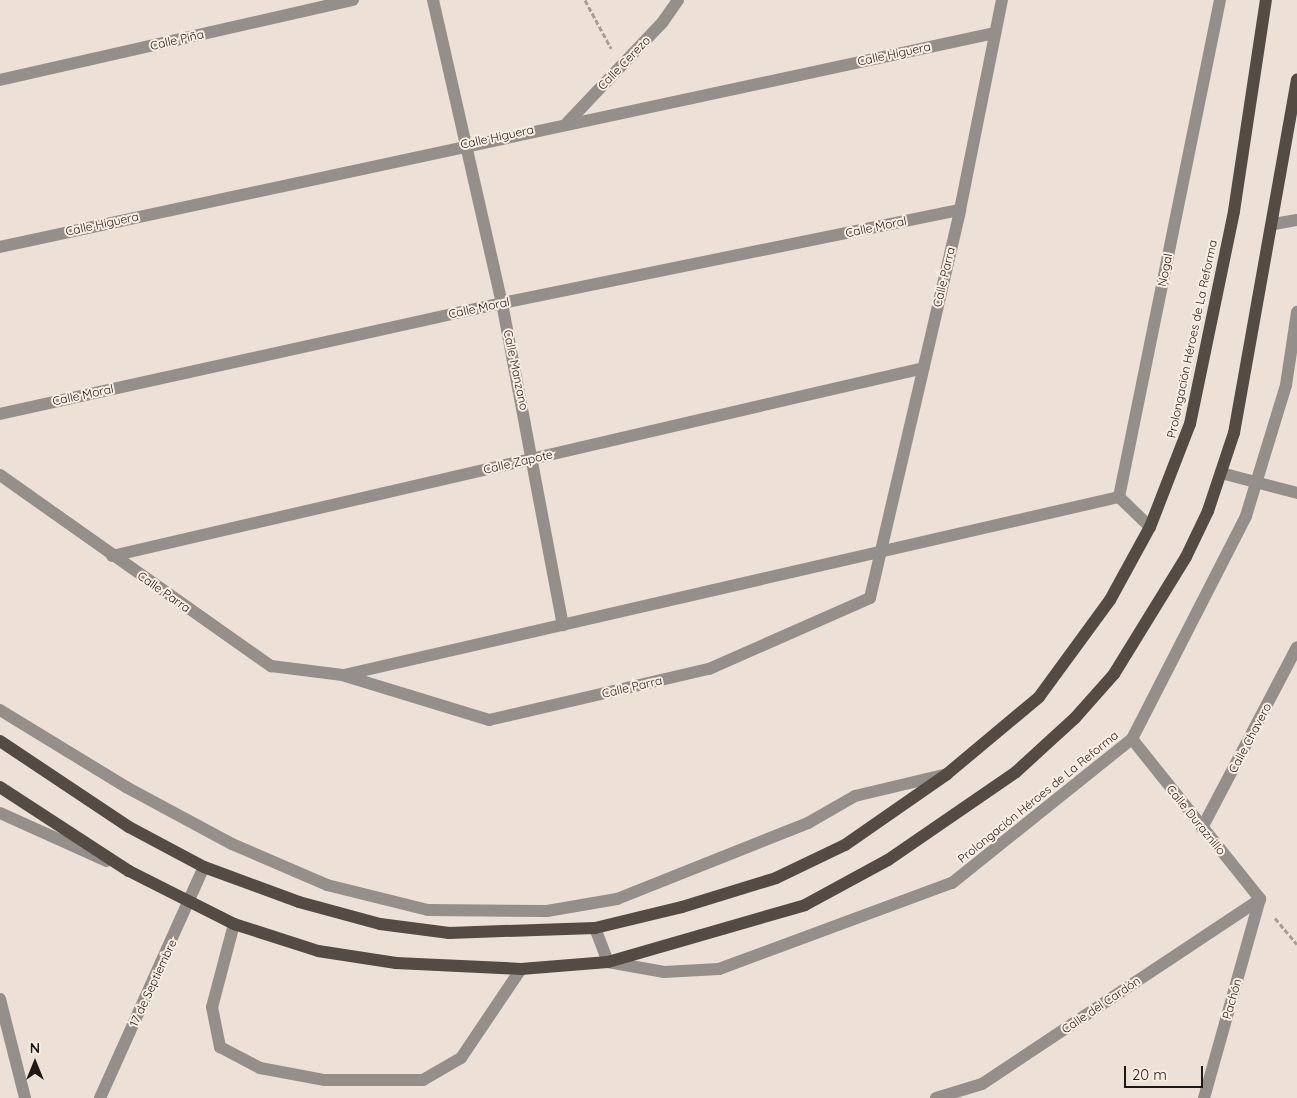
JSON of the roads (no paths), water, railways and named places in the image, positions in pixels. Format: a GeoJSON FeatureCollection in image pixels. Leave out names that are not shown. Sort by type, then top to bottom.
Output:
{"type":"FeatureCollection","features":[{"type":"Feature","properties":{"kind":"main road","name":"Prolongación Héroes de La Reforma"},"geometry":{"type":"LineString","coordinates":[[0,741],[129,827],[204,867],[299,902],[380,924],[505,934],[595,928],[682,907],[776,878],[845,844],[947,774],[1039,697],[1110,600],[1150,527],[1190,424],[1234,210],[1266,0]]}},
{"type":"Feature","properties":{"kind":"main road","name":"Prolongación Héroes de La Reforma"},"geometry":{"type":"LineString","coordinates":[[0,787],[129,871],[189,903],[234,924],[318,951],[396,963],[521,970],[608,962],[805,905],[888,860],[1016,772],[1075,718],[1114,674],[1186,557],[1222,473],[1234,433],[1274,224],[1297,80]]}},
{"type":"Feature","properties":{"kind":"street","name":"Calle Piña"},"geometry":{"type":"LineString","coordinates":[[0,80],[353,0]]}},
{"type":"Feature","properties":{"kind":"street","name":"Calle Manzano"},"geometry":{"type":"LineString","coordinates":[[433,0],[502,303],[534,458],[563,625]]}},
{"type":"Feature","properties":{"kind":"street","name":"Calle Cerezo"},"geometry":{"type":"LineString","coordinates":[[567,123],[621,66],[678,0]]}},
{"type":"Feature","properties":{"kind":"street","name":"Calle Parra"},"geometry":{"type":"LineString","coordinates":[[0,475],[112,556],[271,666],[342,675],[489,720],[709,669],[870,598],[960,210],[1002,0]]}},
{"type":"Feature","properties":{"kind":"street","name":"Nogal"},"geometry":{"type":"LineString","coordinates":[[1119,497],[1220,0]]}},
{"type":"Feature","properties":{"kind":"street","name":"Calle Higuera"},"geometry":{"type":"LineString","coordinates":[[0,247],[466,144],[995,32]]}},
{"type":"Feature","properties":{"kind":"street","name":"Calle Moral"},"geometry":{"type":"LineString","coordinates":[[0,414],[502,303],[960,210]]}},
{"type":"Feature","properties":{"kind":"street"},"geometry":{"type":"LineString","coordinates":[[1274,224],[1297,220]]}},
{"type":"Feature","properties":{"kind":"street","name":"Prolongación Héroes de La Reforma"},"geometry":{"type":"LineString","coordinates":[[608,962],[664,972],[718,970],[952,883],[1132,739],[1246,516],[1286,386],[1297,312]]}},
{"type":"Feature","properties":{"kind":"street","name":"Calle Zapote"},"geometry":{"type":"LineString","coordinates":[[112,556],[924,368]]}},
{"type":"Feature","properties":{"kind":"street"},"geometry":{"type":"LineString","coordinates":[[1222,473],[1297,493]]}},
{"type":"Feature","properties":{"kind":"street","name":"Calle Parra"},"geometry":{"type":"LineString","coordinates":[[342,675],[1119,497]]}},
{"type":"Feature","properties":{"kind":"street"},"geometry":{"type":"LineString","coordinates":[[1119,497],[1150,527]]}},
{"type":"Feature","properties":{"kind":"street","name":"Calle Chavero"},"geometry":{"type":"LineString","coordinates":[[1202,828],[1297,647]]}},
{"type":"Feature","properties":{"kind":"street"},"geometry":{"type":"LineString","coordinates":[[0,710],[126,787],[232,844],[328,885],[428,910],[547,911],[617,899],[808,823],[855,796],[947,774]]}},
{"type":"Feature","properties":{"kind":"street","name":"Calle Duraznillo"},"geometry":{"type":"LineString","coordinates":[[1132,739],[1260,899]]}},
{"type":"Feature","properties":{"kind":"street"},"geometry":{"type":"LineString","coordinates":[[0,814],[129,871]]}},
{"type":"Feature","properties":{"kind":"street","name":"17 de Septiembre"},"geometry":{"type":"LineString","coordinates":[[100,1098],[204,867]]}},
{"type":"Feature","properties":{"kind":"street","name":"Calle del Cardón"},"geometry":{"type":"LineString","coordinates":[[936,1098],[973,1093],[1260,899]]}},
{"type":"Feature","properties":{"kind":"street","name":"Pachón"},"geometry":{"type":"LineString","coordinates":[[1204,1098],[1260,899]]}},
{"type":"Feature","properties":{"kind":"street"},"geometry":{"type":"LineString","coordinates":[[234,924],[212,1007],[220,1047],[260,1068],[325,1080],[423,1080],[461,1058],[521,970]]}},
{"type":"Feature","properties":{"kind":"street"},"geometry":{"type":"LineString","coordinates":[[595,928],[608,962]]}},
{"type":"Feature","properties":{"kind":"street"},"geometry":{"type":"LineString","coordinates":[[0,999],[25,1098]]}}]}
